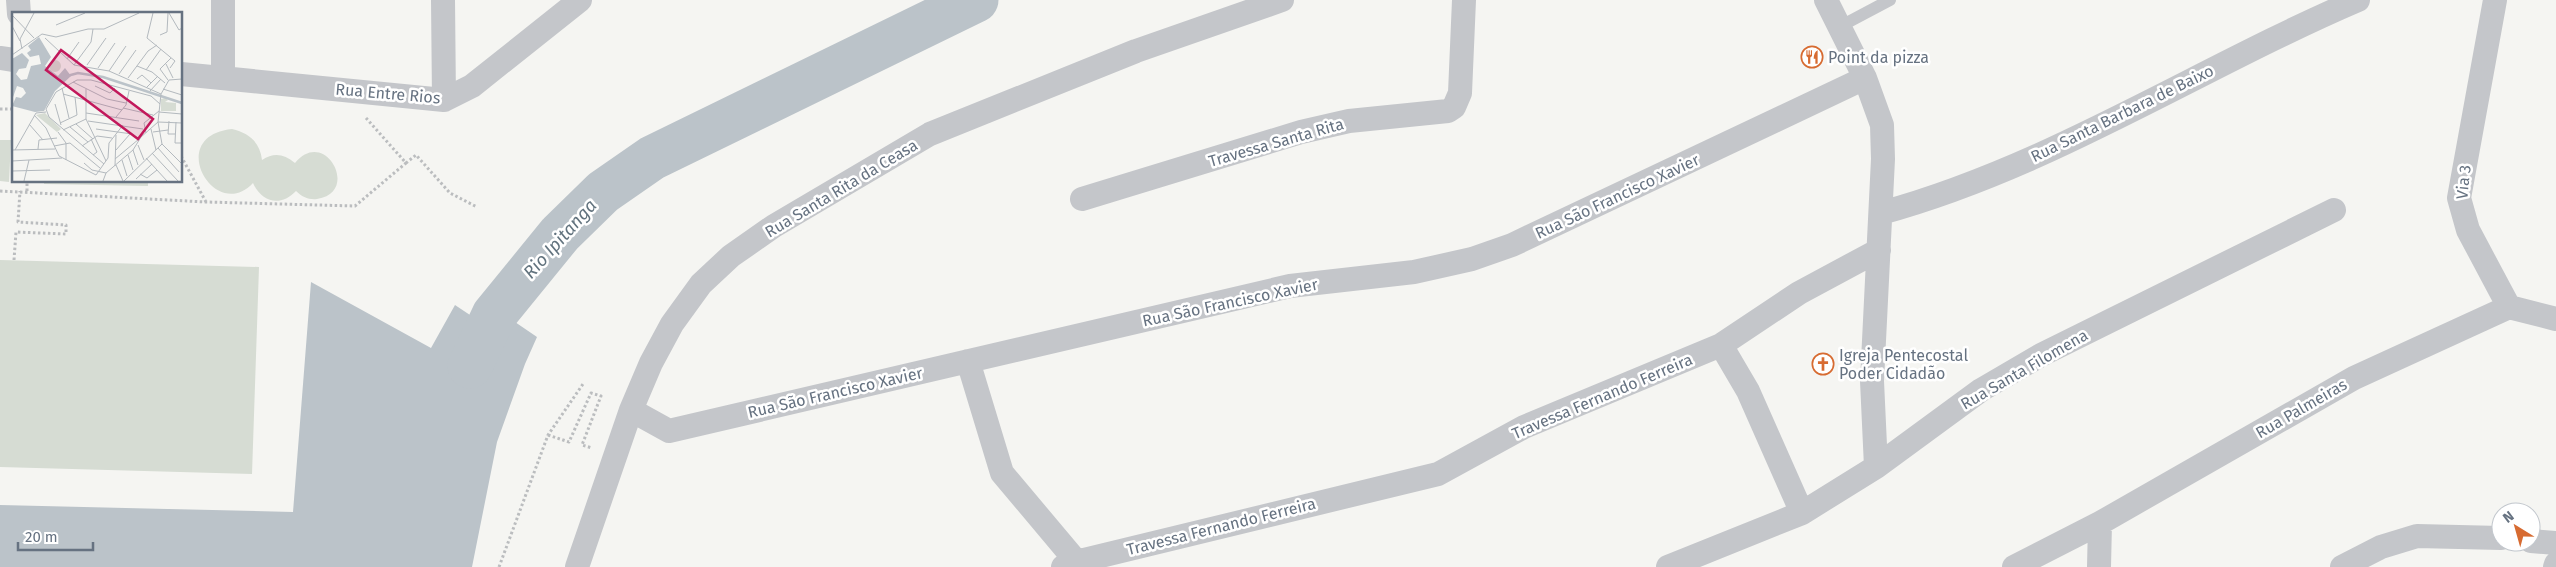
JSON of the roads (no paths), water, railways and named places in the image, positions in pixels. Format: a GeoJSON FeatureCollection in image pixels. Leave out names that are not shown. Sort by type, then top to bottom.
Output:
{"type":"FeatureCollection","features":[{"type":"Feature","properties":{"kind":"street"},"geometry":{"type":"LineString","coordinates":[[223,0],[223,78]]}},
{"type":"Feature","properties":{"kind":"street"},"geometry":{"type":"LineString","coordinates":[[443,0],[444,100]]}},
{"type":"Feature","properties":{"kind":"street","name":"Rua Entre Rios"},"geometry":{"type":"LineString","coordinates":[[182,74],[444,100],[472,86],[580,0]]}},
{"type":"Feature","properties":{"kind":"street","name":"Rua Santa Rita da Ceasa"},"geometry":{"type":"LineString","coordinates":[[576,567],[631,410],[651,363],[672,324],[701,284],[731,256],[774,226],[930,134],[1128,54],[1282,0]]}},
{"type":"Feature","properties":{"kind":"street","name":"Travessa Santa Rita"},"geometry":{"type":"LineString","coordinates":[[1082,199],[1301,132],[1349,121],[1448,111],[1454,107],[1460,93],[1464,0]]}},
{"type":"Feature","properties":{"kind":"street"},"geometry":{"type":"LineString","coordinates":[[1826,0],[1865,78],[1882,125],[1879,250],[1872,381],[1876,467]]}},
{"type":"Feature","properties":{"kind":"street","name":"Rua Santa Barbara de Baixo"},"geometry":{"type":"LineString","coordinates":[[1880,213],[1931,199],[2056,148],[2212,69],[2358,0]]}},
{"type":"Feature","properties":{"kind":"street","name":"Via 3"},"geometry":{"type":"LineString","coordinates":[[2495,0],[2458,198],[2468,230],[2509,307]]}},
{"type":"Feature","properties":{"kind":"street","name":"Rua São Francisco Xavier"},"geometry":{"type":"LineString","coordinates":[[631,410],[669,431],[1290,286],[1414,272],[1472,259],[1512,245],[1582,213],[1865,78]]}},
{"type":"Feature","properties":{"kind":"street","name":"Rua Santa Filomena"},"geometry":{"type":"LineString","coordinates":[[1668,567],[1802,513],[1876,467],[1981,390],[2041,355],[2334,210]]}},
{"type":"Feature","properties":{"kind":"street","name":"Travessa Fernando Ferreira"},"geometry":{"type":"LineString","coordinates":[[1074,565],[1438,474],[1524,428],[1721,345],[1799,293],[1879,250]]}},
{"type":"Feature","properties":{"kind":"street"},"geometry":{"type":"LineString","coordinates":[[2509,307],[2556,319]]}},
{"type":"Feature","properties":{"kind":"street","name":"Rua Palmeiras"},"geometry":{"type":"LineString","coordinates":[[2014,567],[2100,523],[2354,378],[2509,307]]}},
{"type":"Feature","properties":{"kind":"street"},"geometry":{"type":"LineString","coordinates":[[1721,345],[1748,390],[1802,513]]}},
{"type":"Feature","properties":{"kind":"street"},"geometry":{"type":"LineString","coordinates":[[968,361],[1002,472],[1074,565]]}},
{"type":"Feature","properties":{"kind":"street"},"geometry":{"type":"LineString","coordinates":[[2100,523],[2100,567]]}},
{"type":"Feature","properties":{"kind":"street"},"geometry":{"type":"LineString","coordinates":[[2346,566],[2381,547],[2417,536],[2491,538]]}},
{"type":"Feature","properties":{"kind":"street"},"geometry":{"type":"LineString","coordinates":[[2541,542],[2556,543]]}},
{"type":"Feature","properties":{"kind":"lane"},"geometry":{"type":"LineString","coordinates":[[1839,27],[1890,0]]}},
{"type":"Feature","properties":{"kind":"waterway","name":"Rio Ipitanga"},"geometry":{"type":"LineString","coordinates":[[470,366],[494,315],[560,234],[603,192],[652,158],[976,0]]}},
{"type":"Feature","properties":{"kind":"place","name":"Point da pizza"},"geometry":{"type":"Point","coordinates":[1812,57]}},
{"type":"Feature","properties":{"kind":"place","name":"Igreja Pentecostal Poder Cidadão"},"geometry":{"type":"Point","coordinates":[1823,364]}}]}
